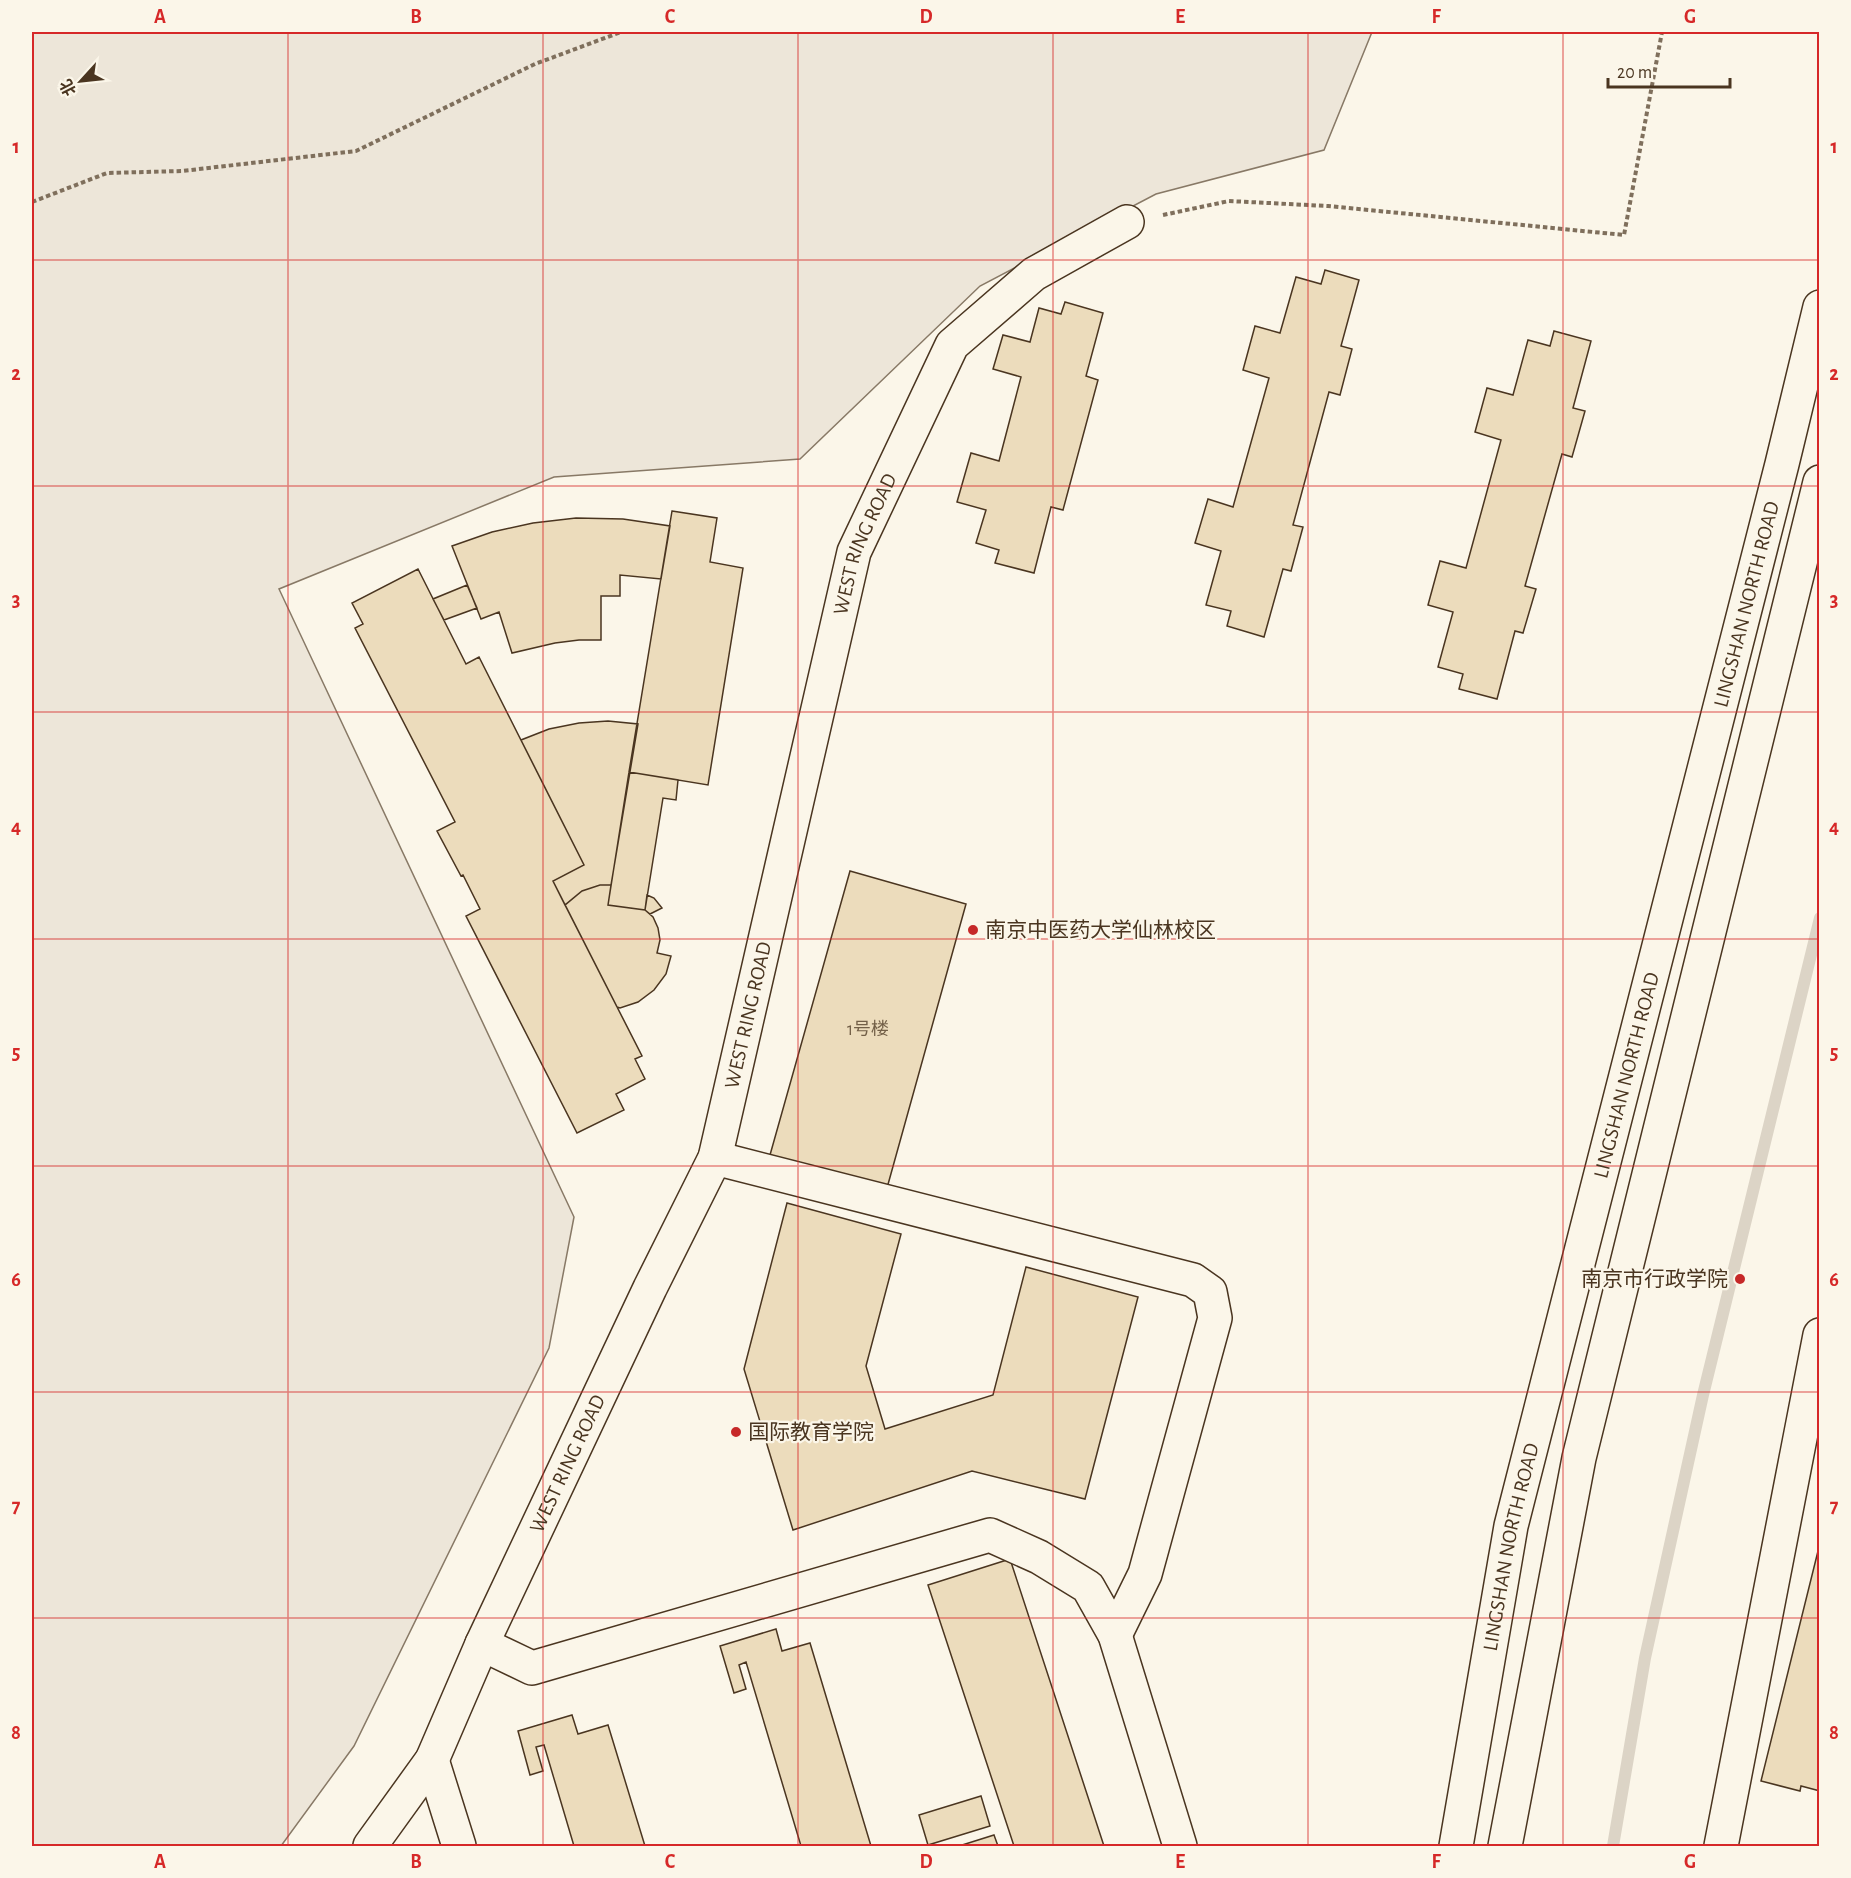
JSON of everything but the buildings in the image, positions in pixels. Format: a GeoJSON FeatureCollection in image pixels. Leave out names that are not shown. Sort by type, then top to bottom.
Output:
{"type":"FeatureCollection","features":[{"type":"Feature","properties":{"kind":"main road","name":"WEST RING ROAD"},"geometry":{"type":"LineString","coordinates":[[370,1846],[432,1760],[483,1644],[650,1288],[716,1158],[854,552],[952,345],[1034,274],[1126,222]]}},
{"type":"Feature","properties":{"kind":"main road","name":"LINGSHAN NORTH ROAD"},"geometry":{"type":"LineString","coordinates":[[1456,1846],[1511,1526],[1820,307]]}},
{"type":"Feature","properties":{"kind":"main road","name":"LINGSHAN NORTH ROAD"},"geometry":{"type":"LineString","coordinates":[[1505,1846],[1580,1458],[1820,482]]}},
{"type":"Feature","properties":{"kind":"main road"},"geometry":{"type":"LineString","coordinates":[[716,1158],[1192,1280],[1210,1292],[1215,1318],[1145,1574],[1115,1635]]}},
{"type":"Feature","properties":{"kind":"main road"},"geometry":{"type":"LineString","coordinates":[[1721,1846],[1820,1335]]}},
{"type":"Feature","properties":{"kind":"main road"},"geometry":{"type":"LineString","coordinates":[[483,1644],[532,1668],[990,1535],[1039,1557],[1088,1587],[1115,1635],[1180,1846]]}},
{"type":"Feature","properties":{"kind":"main road"},"geometry":{"type":"LineString","coordinates":[[432,1760],[459,1846]]}},
{"type":"Feature","properties":{"kind":"path"},"geometry":{"type":"LineString","coordinates":[[32,202],[107,173],[182,171],[356,152],[535,64],[621,32]]}},
{"type":"Feature","properties":{"kind":"path"},"geometry":{"type":"LineString","coordinates":[[1126,222],[1229,201],[1328,206],[1624,235],[1662,32]]}},
{"type":"Feature","properties":{"kind":"shaded area"},"geometry":{"type":"Polygon","coordinates":[[[32,32],[1372,32],[1324,150],[1156,194],[980,286],[800,459],[554,477],[279,589],[574,1217],[549,1348],[354,1746],[281,1846],[32,1846],[32,32]]]}},
{"type":"Feature","properties":{"kind":"waterway"},"geometry":{"type":"LineString","coordinates":[[1613,1846],[1645,1658],[1703,1395],[1820,918]]}},
{"type":"Feature","properties":{"kind":"place","name":"南京中医药大学仙林校区"},"geometry":{"type":"Point","coordinates":[973,930]}},
{"type":"Feature","properties":{"kind":"place","name":"南京市行政学院"},"geometry":{"type":"Point","coordinates":[1740,1279]}},
{"type":"Feature","properties":{"kind":"place","name":"国际教育学院"},"geometry":{"type":"Point","coordinates":[736,1432]}}]}
